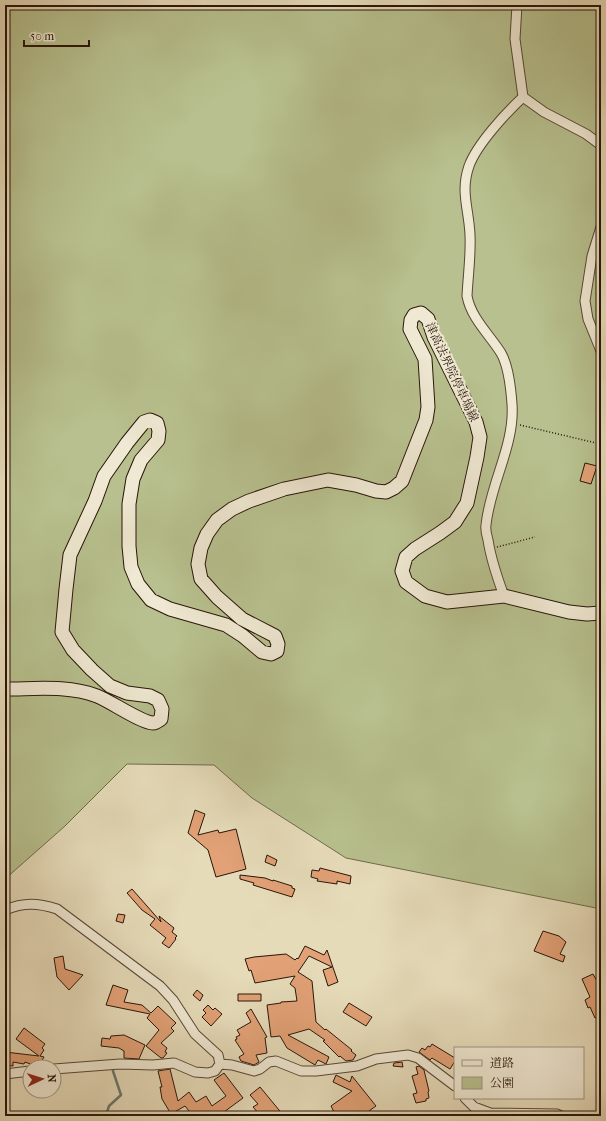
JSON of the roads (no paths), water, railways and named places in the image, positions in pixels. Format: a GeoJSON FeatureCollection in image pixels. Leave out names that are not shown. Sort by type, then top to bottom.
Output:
{"type":"FeatureCollection","features":[{"type":"Feature","properties":{"kind":"main road","name":"津高法界院停車場線"},"geometry":{"type":"LineString","coordinates":[[5,689],[54,688],[74,691],[96,696],[145,722],[154,723],[161,719],[162,709],[158,700],[150,696],[128,693],[110,686],[92,670],[74,650],[62,632],[70,555],[104,476],[144,422],[150,420],[157,423],[159,431],[158,440],[140,460],[133,479],[130,504],[131,566],[138,584],[151,600],[170,609],[226,625],[243,636],[262,652],[271,654],[277,651],[278,644],[275,636],[242,619],[216,597],[201,579],[198,564],[201,548],[207,534],[217,520],[232,509],[284,488],[328,480],[386,492],[394,488],[402,481],[426,420],[428,407],[426,359],[410,329],[411,320],[414,315],[421,313],[428,320],[434,337],[476,422],[480,436],[467,503],[455,522],[415,549],[406,557],[402,571],[406,582],[424,596],[447,602],[504,596],[569,612],[587,614],[601,613]]}},
{"type":"Feature","properties":{"kind":"street"},"geometry":{"type":"LineString","coordinates":[[517,5],[515,39],[523,97],[544,112],[586,134],[601,145]]}},
{"type":"Feature","properties":{"kind":"street"},"geometry":{"type":"LineString","coordinates":[[504,596],[493,567],[486,527],[494,486],[512,423],[512,404],[510,384],[502,355],[473,314],[469,305],[470,236],[464,195],[465,181],[469,165],[476,152],[504,116],[523,97]]}},
{"type":"Feature","properties":{"kind":"street"},"geometry":{"type":"LineString","coordinates":[[601,227],[592,256],[585,301],[588,319],[601,351]]}},
{"type":"Feature","properties":{"kind":"street"},"geometry":{"type":"LineString","coordinates":[[5,910],[40,903],[57,908],[160,986],[173,1000],[195,1034],[218,1055],[220,1064]]}},
{"type":"Feature","properties":{"kind":"street"},"geometry":{"type":"LineString","coordinates":[[220,1064],[232,1065],[254,1071],[260,1069],[269,1062],[276,1062],[300,1071],[316,1071],[357,1066],[376,1058],[408,1055],[418,1058],[454,1085]]}},
{"type":"Feature","properties":{"kind":"street"},"geometry":{"type":"LineString","coordinates":[[62,1068],[120,1064],[153,1065],[174,1063],[195,1072],[208,1073],[214,1071],[220,1064]]}},
{"type":"Feature","properties":{"kind":"street"},"geometry":{"type":"LineString","coordinates":[[5,1074],[22,1072]]}},
{"type":"Feature","properties":{"kind":"street"},"geometry":{"type":"LineString","coordinates":[[466,1099],[474,1107],[490,1113],[557,1114],[561,1116]]}},
{"type":"Feature","properties":{"kind":"waterway"},"geometry":{"type":"LineString","coordinates":[[107,1112],[109,1106],[121,1095],[113,1071]]}},
{"type":"Feature","properties":{"kind":"waterway"},"geometry":{"type":"LineString","coordinates":[[103,1116],[107,1112],[111,1116]]}}]}
